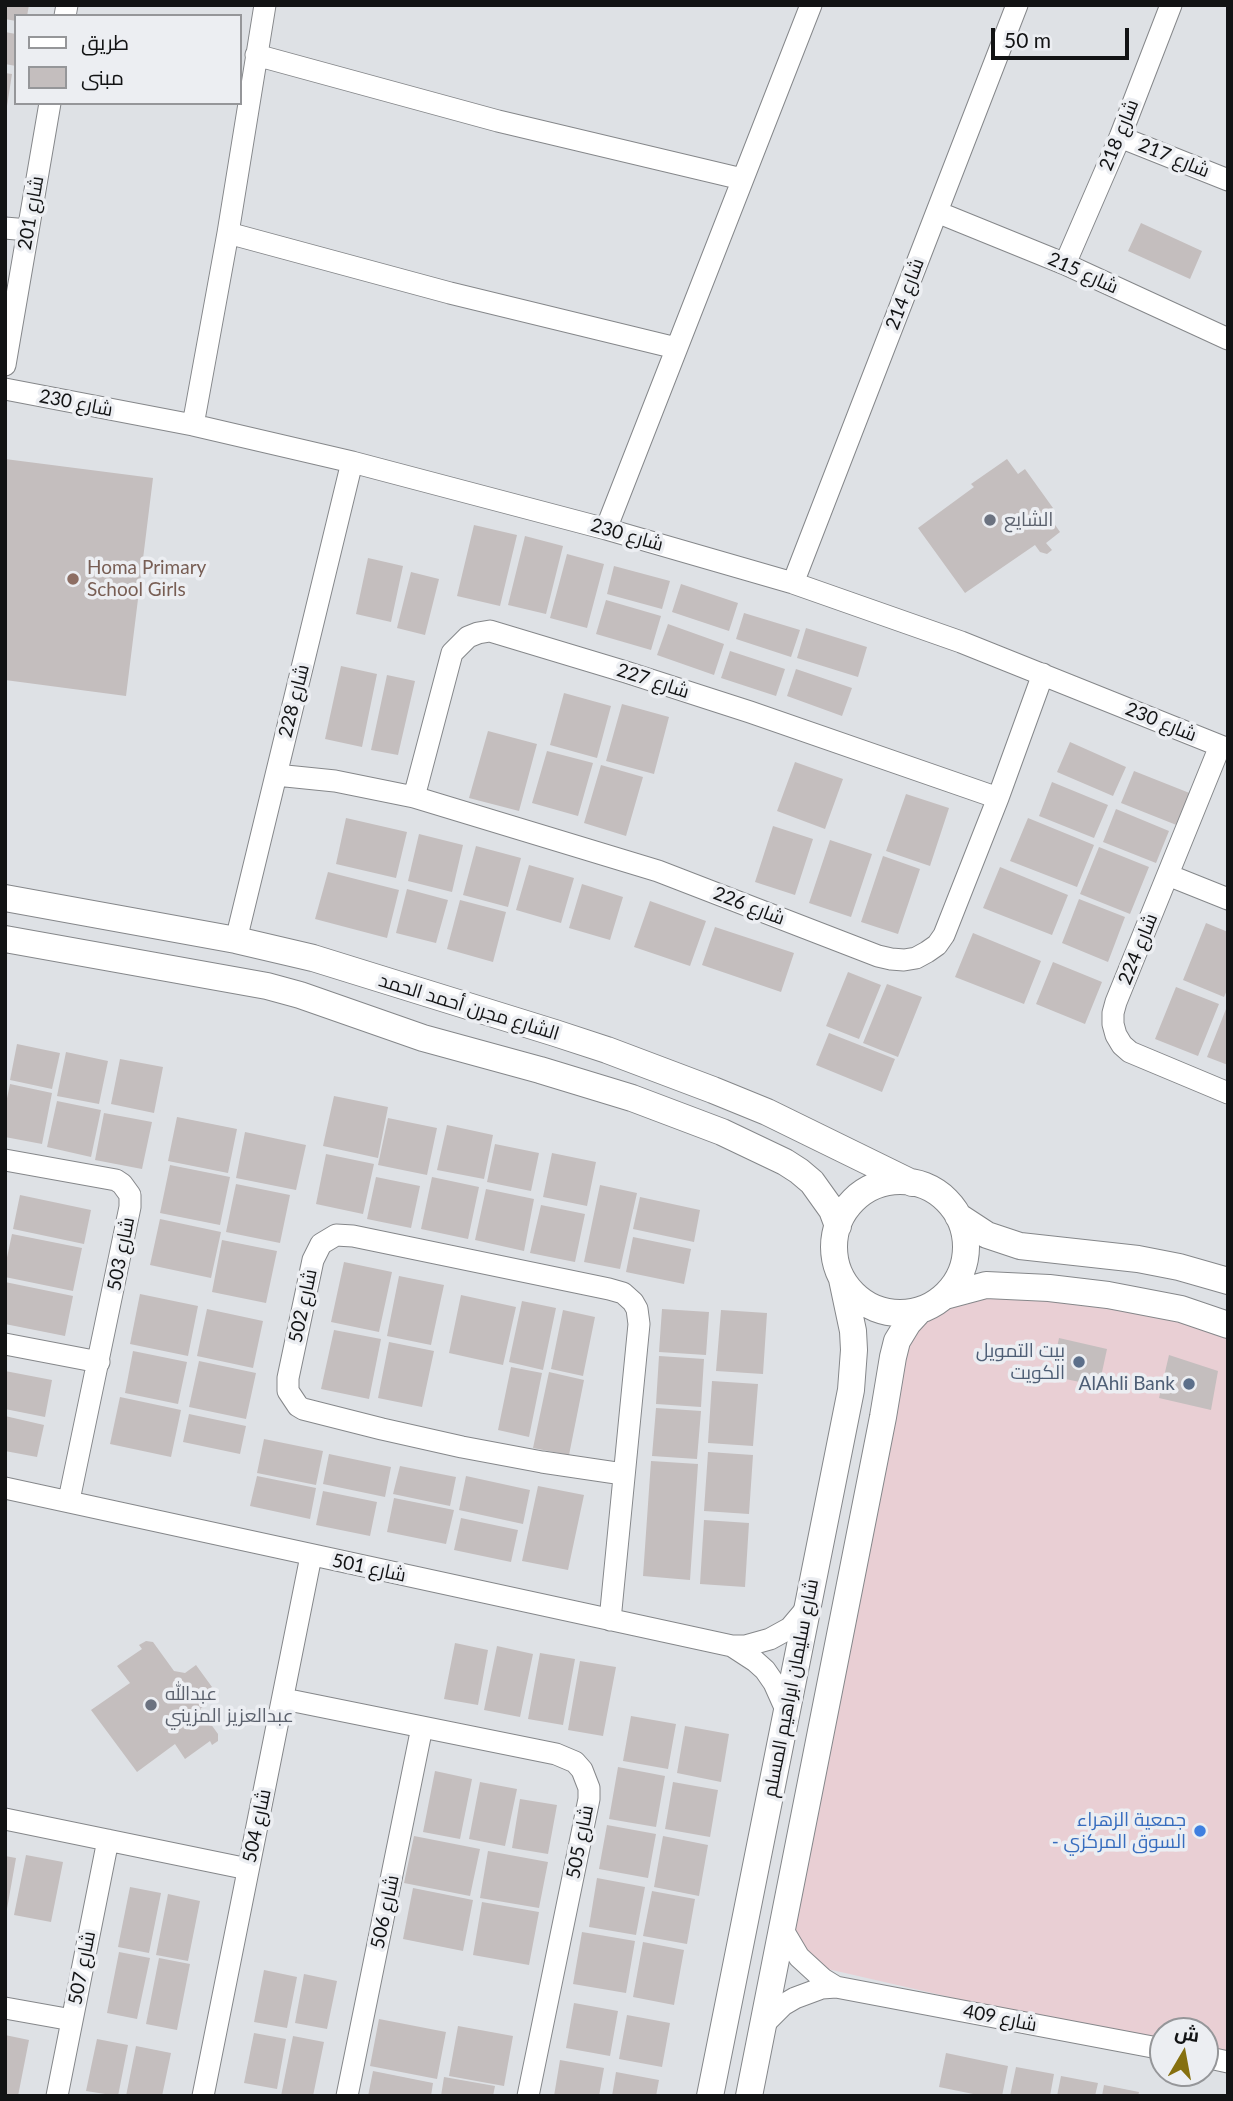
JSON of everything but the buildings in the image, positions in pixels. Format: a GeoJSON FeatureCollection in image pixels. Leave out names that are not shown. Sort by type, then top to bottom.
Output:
{"type":"FeatureCollection","features":[{"type":"Feature","properties":{"kind":"street"},"geometry":{"type":"LineString","coordinates":[[193,425],[265,5]]}},
{"type":"Feature","properties":{"kind":"street","name":"شارع 214"},"geometry":{"type":"LineString","coordinates":[[793,583],[1017,5]]}},
{"type":"Feature","properties":{"kind":"street","name":"شارع 218"},"geometry":{"type":"LineString","coordinates":[[1065,264],[1120,137],[1171,5]]}},
{"type":"Feature","properties":{"kind":"street"},"geometry":{"type":"LineString","coordinates":[[606,529],[742,179],[804,7]]}},
{"type":"Feature","properties":{"kind":"street"},"geometry":{"type":"LineString","coordinates":[[257,55],[498,121],[742,179]]}},
{"type":"Feature","properties":{"kind":"street","name":"شارع 201"},"geometry":{"type":"LineString","coordinates":[[5,365],[50,105]]}},
{"type":"Feature","properties":{"kind":"street","name":"شارع 217"},"geometry":{"type":"LineString","coordinates":[[1120,137],[1228,180]]}},
{"type":"Feature","properties":{"kind":"street","name":"شارع 215"},"geometry":{"type":"LineString","coordinates":[[936,212],[1065,264],[1228,339]]}},
{"type":"Feature","properties":{"kind":"street"},"geometry":{"type":"LineString","coordinates":[[5,228],[29,230]]}},
{"type":"Feature","properties":{"kind":"street"},"geometry":{"type":"LineString","coordinates":[[228,233],[438,290],[676,348]]}},
{"type":"Feature","properties":{"kind":"street","name":"شارع 230"},"geometry":{"type":"LineString","coordinates":[[5,389],[193,425],[352,462],[606,529],[793,583],[877,611],[1043,674],[1224,748]]}},
{"type":"Feature","properties":{"kind":"street","name":"شارع 228"},"geometry":{"type":"LineString","coordinates":[[236,940],[352,462]]}},
{"type":"Feature","properties":{"kind":"street","name":"شارع 227"},"geometry":{"type":"LineString","coordinates":[[414,797],[452,653],[468,637],[490,631],[750,712],[998,798]]}},
{"type":"Feature","properties":{"kind":"street","name":"شارع 226"},"geometry":{"type":"LineString","coordinates":[[276,775],[335,781],[414,797],[658,871],[878,956],[904,960],[927,952],[937,945],[944,935],[1043,674]]}},
{"type":"Feature","properties":{"kind":"street","name":"شارع 224"},"geometry":{"type":"LineString","coordinates":[[1224,748],[1116,1002],[1113,1024],[1122,1045],[1130,1052],[1228,1093]]}},
{"type":"Feature","properties":{"kind":"street"},"geometry":{"type":"LineString","coordinates":[[1168,875],[1228,899]]}},
{"type":"Feature","properties":{"kind":"street","name":"الشارع مجرن أحمد الحمد"},"geometry":{"type":"LineString","coordinates":[[5,898],[236,940],[313,958],[581,1042],[659,1068],[767,1112],[912,1183]]}},
{"type":"Feature","properties":{"kind":"street"},"geometry":{"type":"LineString","coordinates":[[49,947],[43,941],[39,925],[48,911],[56,908]]}},
{"type":"Feature","properties":{"kind":"street","name":"الشارع مجرن أحمد الحمد"},"geometry":{"type":"LineString","coordinates":[[5,939],[230,978],[300,995],[423,1038],[609,1091],[722,1132],[785,1162],[799,1171],[823,1195],[838,1226]]}},
{"type":"Feature","properties":{"kind":"street"},"geometry":{"type":"LineString","coordinates":[[300,995],[310,990],[317,981],[318,970],[313,958]]}},
{"type":"Feature","properties":{"kind":"street","name":"شارع 503"},"geometry":{"type":"LineString","coordinates":[[5,1160],[109,1178],[122,1184],[130,1195],[130,1207],[69,1500]]}},
{"type":"Feature","properties":{"kind":"street"},"geometry":{"type":"LineString","coordinates":[[944,1296],[961,1273],[966,1244],[958,1216],[947,1200],[931,1189],[912,1183],[893,1182],[875,1186],[859,1196],[846,1209],[838,1226],[834,1244],[836,1262],[842,1279],[856,1296],[875,1308],[896,1313],[919,1311],[944,1296],[986,1285],[1049,1287],[1181,1309],[1228,1325]]}},
{"type":"Feature","properties":{"kind":"street"},"geometry":{"type":"LineString","coordinates":[[958,1216],[987,1235],[1020,1246],[1138,1259],[1228,1281]]}},
{"type":"Feature","properties":{"kind":"street","name":"شارع 502"},"geometry":{"type":"LineString","coordinates":[[610,1620],[639,1324],[637,1309],[628,1297],[609,1289],[353,1236],[336,1235],[321,1244],[313,1260],[288,1378],[288,1391],[298,1406],[462,1447],[623,1475]]}},
{"type":"Feature","properties":{"kind":"street","name":"شارع سليمان ابراهيم المسلم"},"geometry":{"type":"LineString","coordinates":[[710,2096],[851,1390],[852,1331],[842,1279]]}},
{"type":"Feature","properties":{"kind":"street","name":"شارع سليمان ابراهيم المسلم"},"geometry":{"type":"LineString","coordinates":[[749,2096],[893,1357],[897,1341],[919,1311]]}},
{"type":"Feature","properties":{"kind":"street"},"geometry":{"type":"LineString","coordinates":[[5,1344],[99,1362]]}},
{"type":"Feature","properties":{"kind":"street","name":"شارع 501"},"geometry":{"type":"LineString","coordinates":[[5,1488],[732,1646],[758,1644],[770,1639],[790,1628],[806,1609]]}},
{"type":"Feature","properties":{"kind":"street","name":"شارع 504"},"geometry":{"type":"LineString","coordinates":[[203,2096],[311,1556]]}},
{"type":"Feature","properties":{"kind":"street","name":"شارع 501"},"geometry":{"type":"LineString","coordinates":[[732,1646],[765,1670],[787,1712]]}},
{"type":"Feature","properties":{"kind":"street","name":"شارع 505"},"geometry":{"type":"LineString","coordinates":[[284,1699],[566,1757],[582,1769],[587,1779],[589,1799],[528,2096]]}},
{"type":"Feature","properties":{"kind":"street","name":"شارع 506"},"geometry":{"type":"LineString","coordinates":[[347,2096],[422,1727]]}},
{"type":"Feature","properties":{"kind":"street"},"geometry":{"type":"LineString","coordinates":[[5,1819],[248,1869]]}},
{"type":"Feature","properties":{"kind":"street","name":"شارع 507"},"geometry":{"type":"LineString","coordinates":[[57,2096],[108,1840]]}},
{"type":"Feature","properties":{"kind":"street","name":"شارع 409"},"geometry":{"type":"LineString","coordinates":[[783,1930],[799,1958],[822,1979],[836,1987]]}},
{"type":"Feature","properties":{"kind":"street","name":"شارع 409"},"geometry":{"type":"LineString","coordinates":[[764,2024],[783,2005],[795,1998],[822,1988],[836,1987],[1149,2046]]}},
{"type":"Feature","properties":{"kind":"street"},"geometry":{"type":"LineString","coordinates":[[5,2008],[72,2020]]}},
{"type":"Feature","properties":{"kind":"shaded area"},"geometry":{"type":"Polygon","coordinates":[[[986,1285],[1228,1325],[1228,2061],[1219,2059],[1219,2017],[1149,2017],[1149,2043],[819,1967],[801,1949],[792,1928],[883,1417],[919,1311],[945,1296],[986,1285]]]}},
{"type":"Feature","properties":{"kind":"place","name":"الشايع"},"geometry":{"type":"Point","coordinates":[990,520]}},
{"type":"Feature","properties":{"kind":"place","name":"Homa Primary School Girls"},"geometry":{"type":"Point","coordinates":[73,579]}},
{"type":"Feature","properties":{"kind":"place","name":"بيت التمويل الكويت"},"geometry":{"type":"Point","coordinates":[1079,1362]}},
{"type":"Feature","properties":{"kind":"place","name":"AlAhli Bank"},"geometry":{"type":"Point","coordinates":[1189,1384]}},
{"type":"Feature","properties":{"kind":"place","name":"عبدالله عبدالعزيز المزيني"},"geometry":{"type":"Point","coordinates":[151,1705]}},
{"type":"Feature","properties":{"kind":"place","name":"جمعية الزهراء - السوق المركزي"},"geometry":{"type":"Point","coordinates":[1200,1831]}}]}
